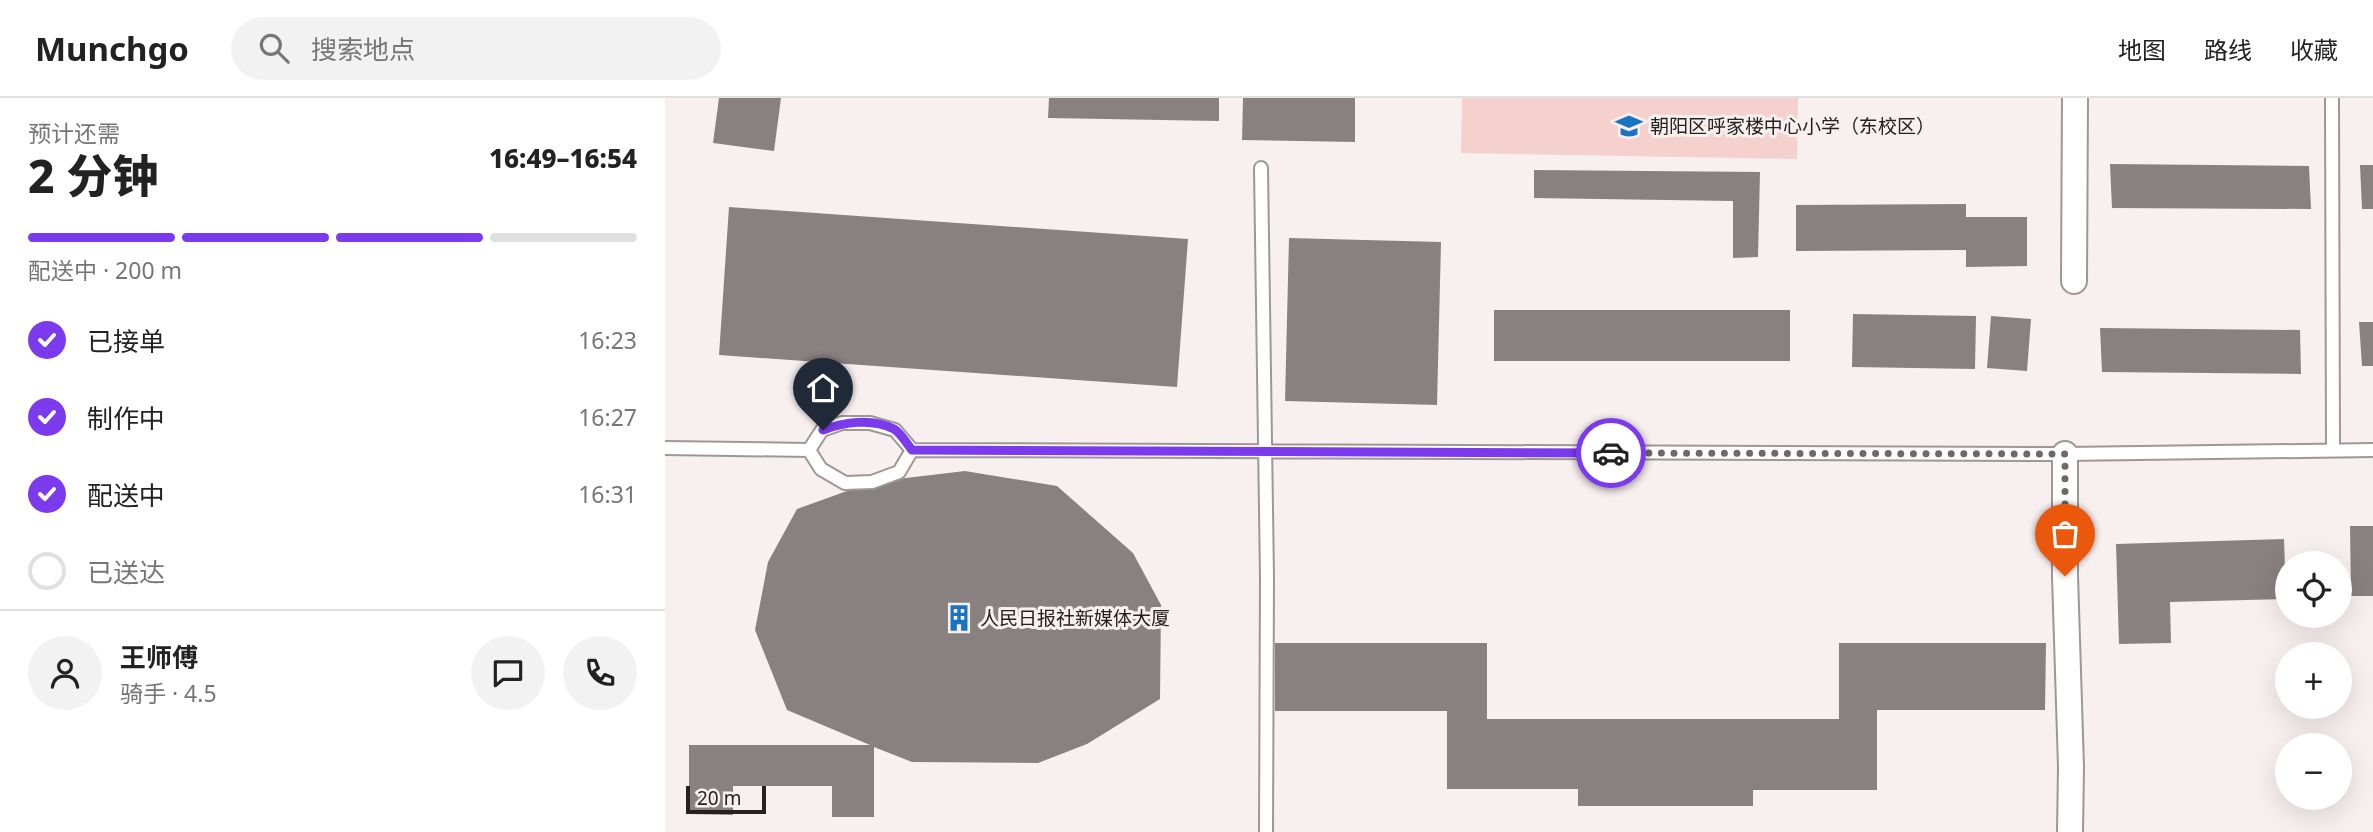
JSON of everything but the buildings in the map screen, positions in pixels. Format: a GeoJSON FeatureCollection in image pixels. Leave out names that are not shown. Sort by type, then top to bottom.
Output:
{"type":"FeatureCollection","features":[{"type":"Feature","properties":{"kind":"street"},"geometry":{"type":"LineString","coordinates":[[2074,281],[2075,98]]}},
{"type":"Feature","properties":{"kind":"street"},"geometry":{"type":"LineString","coordinates":[[2065,454],[2070,832]]}},
{"type":"Feature","properties":{"kind":"lane"},"geometry":{"type":"LineString","coordinates":[[2332,98],[2333,449]]}},
{"type":"Feature","properties":{"kind":"lane"},"geometry":{"type":"LineString","coordinates":[[1261,168],[1266,832]]}},
{"type":"Feature","properties":{"kind":"lane"},"geometry":{"type":"LineString","coordinates":[[809,450],[823,430],[842,423],[870,423],[895,430],[912,450],[2065,454],[2373,450]]}},
{"type":"Feature","properties":{"kind":"lane"},"geometry":{"type":"LineString","coordinates":[[665,448],[809,450]]}},
{"type":"Feature","properties":{"kind":"lane"},"geometry":{"type":"LineString","coordinates":[[809,450],[821,469],[845,483],[872,482],[899,472],[912,450]]}},
{"type":"Feature","properties":{"kind":"shaded area","name":"朝阳区呼家楼中心小学（东校区）"},"geometry":{"type":"Polygon","coordinates":[[[1462,98],[1798,98],[1797,159],[1461,153],[1462,98]]]}},
{"type":"Feature","properties":{"kind":"way so far"},"geometry":{"type":"LineString","coordinates":[[1611,453],[2065,454],[2065,576]]}},
{"type":"Feature","properties":{"kind":"place","name":"朝阳区呼家楼中心小学（东校区）"},"geometry":{"type":"Point","coordinates":[1629,126]}},
{"type":"Feature","properties":{"kind":"place","name":"人民日报社新媒体大厦"},"geometry":{"type":"Point","coordinates":[959,618]}},
{"type":"Feature","properties":{"kind":"route"},"geometry":{"type":"LineString","coordinates":[[823,430],[842,423],[870,423],[895,430],[912,450],[1611,453]]}}]}
